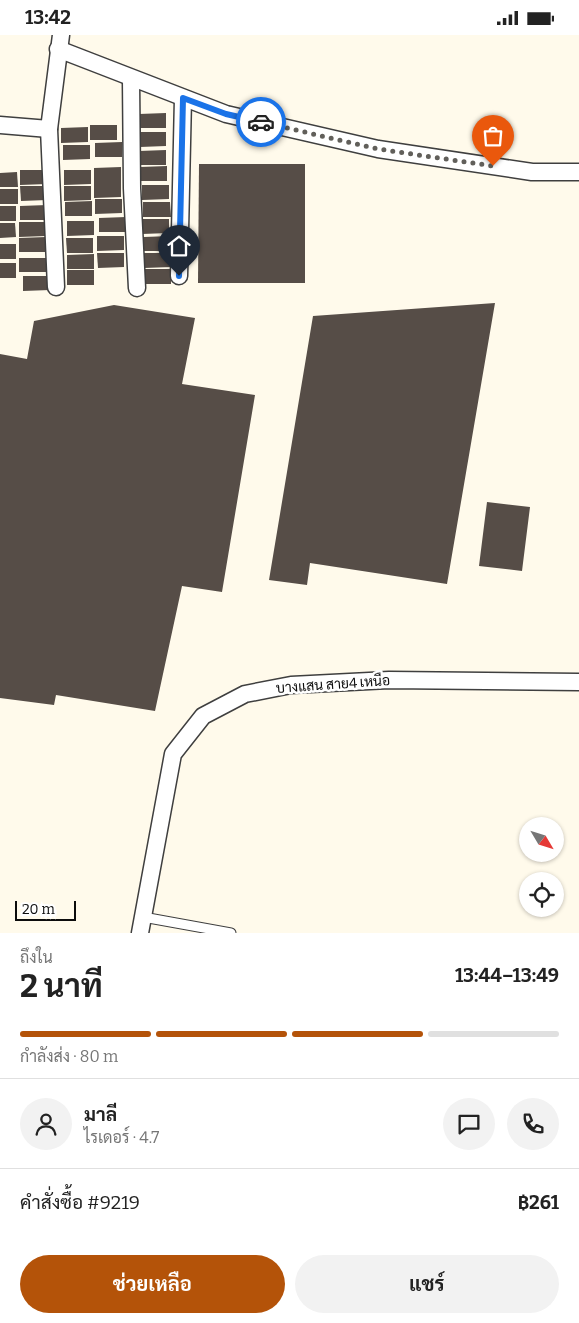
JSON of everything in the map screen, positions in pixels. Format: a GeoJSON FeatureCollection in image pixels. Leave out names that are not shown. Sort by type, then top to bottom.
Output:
{"type":"FeatureCollection","features":[{"type":"Feature","properties":{"kind":"street"},"geometry":{"type":"LineString","coordinates":[[56,287],[49,129],[60,42],[131,79],[226,114],[378,149],[532,172],[579,172]]}},
{"type":"Feature","properties":{"kind":"street"},"geometry":{"type":"LineString","coordinates":[[131,79],[132,188],[137,288]]}},
{"type":"Feature","properties":{"kind":"street"},"geometry":{"type":"LineString","coordinates":[[179,276],[183,98]]}},
{"type":"Feature","properties":{"kind":"street"},"geometry":{"type":"LineString","coordinates":[[0,125],[49,129]]}},
{"type":"Feature","properties":{"kind":"street","name":"บางแสน สาย4 เหนือ"},"geometry":{"type":"LineString","coordinates":[[141,925],[173,755],[203,717],[244,694],[292,685],[389,679],[579,682]]}},
{"type":"Feature","properties":{"kind":"lane"},"geometry":{"type":"LineString","coordinates":[[141,925],[231,933]]}},
{"type":"Feature","properties":{"kind":"building"},"geometry":{"type":"Polygon","coordinates":[[[166,113],[166,128],[139,128],[139,114],[166,113]]]}},
{"type":"Feature","properties":{"kind":"building"},"geometry":{"type":"Polygon","coordinates":[[[90,125],[117,125],[117,140],[90,140],[90,125]]]}},
{"type":"Feature","properties":{"kind":"building"},"geometry":{"type":"Polygon","coordinates":[[[88,127],[88,142],[61,143],[61,128],[88,127]]]}},
{"type":"Feature","properties":{"kind":"building"},"geometry":{"type":"Polygon","coordinates":[[[139,132],[166,132],[166,146],[140,147],[139,132]]]}},
{"type":"Feature","properties":{"kind":"building"},"geometry":{"type":"Polygon","coordinates":[[[122,142],[122,157],[95,157],[95,143],[122,142]]]}},
{"type":"Feature","properties":{"kind":"building"},"geometry":{"type":"Polygon","coordinates":[[[63,145],[90,145],[90,159],[63,160],[63,145]]]}},
{"type":"Feature","properties":{"kind":"building"},"geometry":{"type":"Polygon","coordinates":[[[166,150],[166,165],[139,165],[139,151],[166,150]]]}},
{"type":"Feature","properties":{"kind":"building"},"geometry":{"type":"Polygon","coordinates":[[[199,164],[305,164],[305,283],[198,283],[199,164]]]}},
{"type":"Feature","properties":{"kind":"building"},"geometry":{"type":"Polygon","coordinates":[[[167,166],[167,181],[140,181],[140,167],[167,166]]]}},
{"type":"Feature","properties":{"kind":"building"},"geometry":{"type":"Polygon","coordinates":[[[121,167],[121,197],[94,198],[94,168],[121,167]]]}},
{"type":"Feature","properties":{"kind":"building"},"geometry":{"type":"Polygon","coordinates":[[[20,170],[47,170],[47,184],[20,185],[20,170]]]}},
{"type":"Feature","properties":{"kind":"building"},"geometry":{"type":"Polygon","coordinates":[[[64,170],[91,170],[91,184],[64,185],[64,170]]]}},
{"type":"Feature","properties":{"kind":"building"},"geometry":{"type":"Polygon","coordinates":[[[17,172],[18,187],[0,187],[0,173],[17,172]]]}},
{"type":"Feature","properties":{"kind":"building"},"geometry":{"type":"Polygon","coordinates":[[[142,185],[169,185],[169,199],[142,200],[142,185]]]}},
{"type":"Feature","properties":{"kind":"building"},"geometry":{"type":"Polygon","coordinates":[[[20,186],[47,186],[47,200],[21,201],[20,186]]]}},
{"type":"Feature","properties":{"kind":"building"},"geometry":{"type":"Polygon","coordinates":[[[64,186],[91,186],[91,200],[64,201],[64,186]]]}},
{"type":"Feature","properties":{"kind":"building"},"geometry":{"type":"Polygon","coordinates":[[[0,189],[18,189],[18,204],[0,204],[0,189]]]}},
{"type":"Feature","properties":{"kind":"building"},"geometry":{"type":"Polygon","coordinates":[[[95,199],[122,199],[122,213],[95,214],[95,199]]]}},
{"type":"Feature","properties":{"kind":"building"},"geometry":{"type":"Polygon","coordinates":[[[92,201],[92,216],[65,216],[65,202],[92,201]]]}},
{"type":"Feature","properties":{"kind":"building"},"geometry":{"type":"Polygon","coordinates":[[[143,202],[170,202],[171,217],[143,217],[143,202]]]}},
{"type":"Feature","properties":{"kind":"building"},"geometry":{"type":"Polygon","coordinates":[[[47,205],[47,220],[20,220],[20,206],[47,205]]]}},
{"type":"Feature","properties":{"kind":"building"},"geometry":{"type":"Polygon","coordinates":[[[0,206],[16,206],[16,221],[0,221],[0,206]]]}},
{"type":"Feature","properties":{"kind":"building"},"geometry":{"type":"Polygon","coordinates":[[[126,217],[126,232],[99,232],[99,218],[126,217]]]}},
{"type":"Feature","properties":{"kind":"building"},"geometry":{"type":"Polygon","coordinates":[[[142,219],[169,219],[169,233],[142,234],[142,219]]]}},
{"type":"Feature","properties":{"kind":"building"},"geometry":{"type":"Polygon","coordinates":[[[67,221],[94,221],[94,235],[67,236],[67,221]]]}},
{"type":"Feature","properties":{"kind":"building"},"geometry":{"type":"Polygon","coordinates":[[[19,222],[46,222],[46,236],[19,237],[19,222]]]}},
{"type":"Feature","properties":{"kind":"building"},"geometry":{"type":"Polygon","coordinates":[[[0,223],[15,223],[16,237],[0,238],[0,223]]]}},
{"type":"Feature","properties":{"kind":"building"},"geometry":{"type":"Polygon","coordinates":[[[97,236],[124,236],[124,250],[97,251],[97,236]]]}},
{"type":"Feature","properties":{"kind":"building"},"geometry":{"type":"Polygon","coordinates":[[[170,236],[170,251],[144,251],[144,237],[170,236]]]}},
{"type":"Feature","properties":{"kind":"building"},"geometry":{"type":"Polygon","coordinates":[[[46,237],[46,252],[19,252],[19,238],[46,237]]]}},
{"type":"Feature","properties":{"kind":"building"},"geometry":{"type":"Polygon","coordinates":[[[66,238],[93,238],[93,253],[67,253],[66,238]]]}},
{"type":"Feature","properties":{"kind":"building"},"geometry":{"type":"Polygon","coordinates":[[[0,244],[16,244],[16,259],[0,259],[0,244]]]}},
{"type":"Feature","properties":{"kind":"building"},"geometry":{"type":"Polygon","coordinates":[[[97,253],[124,253],[124,267],[98,268],[97,253]]]}},
{"type":"Feature","properties":{"kind":"building"},"geometry":{"type":"Polygon","coordinates":[[[144,253],[171,253],[171,267],[144,268],[144,253]]]}},
{"type":"Feature","properties":{"kind":"building"},"geometry":{"type":"Polygon","coordinates":[[[94,254],[94,269],[67,269],[67,255],[94,254]]]}},
{"type":"Feature","properties":{"kind":"building"},"geometry":{"type":"Polygon","coordinates":[[[19,258],[46,258],[46,272],[19,272],[19,258]]]}},
{"type":"Feature","properties":{"kind":"building"},"geometry":{"type":"Polygon","coordinates":[[[0,263],[16,263],[16,278],[0,278],[0,263]]]}},
{"type":"Feature","properties":{"kind":"building"},"geometry":{"type":"Polygon","coordinates":[[[144,269],[171,269],[171,284],[144,284],[144,269]]]}},
{"type":"Feature","properties":{"kind":"building"},"geometry":{"type":"Polygon","coordinates":[[[67,270],[94,270],[94,285],[67,285],[67,270]]]}},
{"type":"Feature","properties":{"kind":"building"},"geometry":{"type":"Polygon","coordinates":[[[23,276],[50,276],[50,290],[23,291],[23,276]]]}},
{"type":"Feature","properties":{"kind":"building"},"geometry":{"type":"Polygon","coordinates":[[[495,303],[447,584],[310,563],[307,585],[269,580],[313,316],[495,303]]]}},
{"type":"Feature","properties":{"kind":"building"},"geometry":{"type":"Polygon","coordinates":[[[114,305],[195,318],[182,384],[255,395],[222,592],[182,586],[155,711],[56,695],[54,705],[0,698],[0,354],[27,359],[34,321],[114,305]]]}},
{"type":"Feature","properties":{"kind":"building"},"geometry":{"type":"Polygon","coordinates":[[[487,502],[530,507],[522,571],[479,566],[487,502]]]}},
{"type":"Feature","properties":{"kind":"way so far"},"geometry":{"type":"LineString","coordinates":[[261,122],[378,149],[493,166]]}},
{"type":"Feature","properties":{"kind":"route"},"geometry":{"type":"LineString","coordinates":[[179,276],[183,98],[226,114],[261,122]]}}]}
